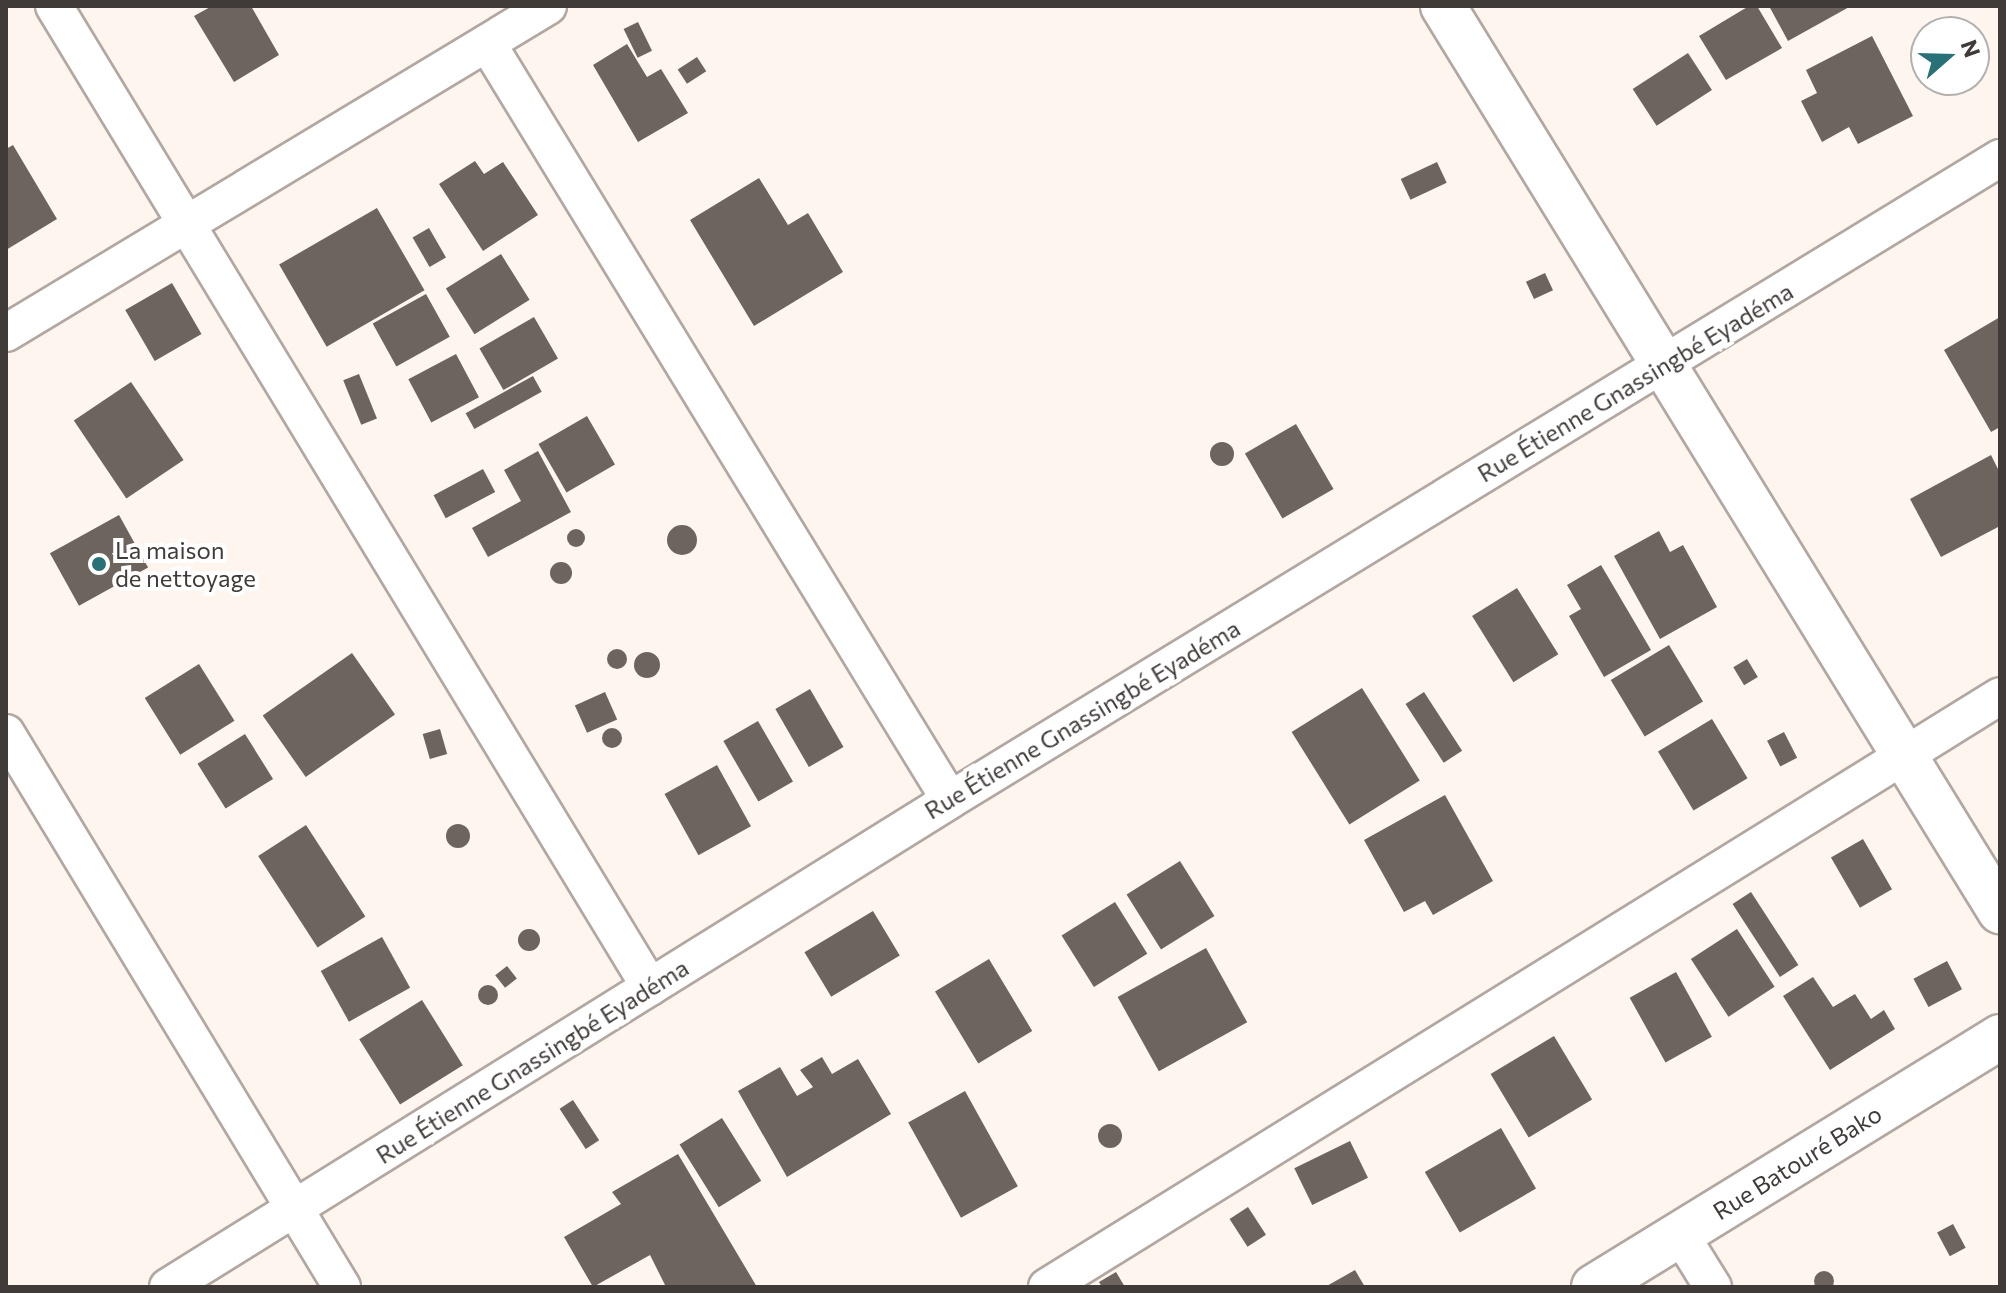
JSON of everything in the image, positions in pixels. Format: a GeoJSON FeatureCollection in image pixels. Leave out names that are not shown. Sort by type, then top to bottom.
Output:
{"type":"FeatureCollection","features":[{"type":"Feature","properties":{"kind":"street"},"geometry":{"type":"LineString","coordinates":[[54,6],[650,987]]}},
{"type":"Feature","properties":{"kind":"street"},"geometry":{"type":"LineString","coordinates":[[6,333],[548,6]]}},
{"type":"Feature","properties":{"kind":"street"},"geometry":{"type":"LineString","coordinates":[[1443,6],[2000,911]]}},
{"type":"Feature","properties":{"kind":"street"},"geometry":{"type":"LineString","coordinates":[[487,43],[950,800]]}},
{"type":"Feature","properties":{"kind":"street","name":"Rue Étienne Gnassingbé Eyadéma"},"geometry":{"type":"LineString","coordinates":[[168,1287],[950,800],[2000,158]]}},
{"type":"Feature","properties":{"kind":"street"},"geometry":{"type":"LineString","coordinates":[[1047,1287],[2000,696]]}},
{"type":"Feature","properties":{"kind":"street"},"geometry":{"type":"LineString","coordinates":[[6,733],[342,1287]]}},
{"type":"Feature","properties":{"kind":"street","name":"Rue Batouré Bako"},"geometry":{"type":"LineString","coordinates":[[1594,1287],[2000,1037]]}},
{"type":"Feature","properties":{"kind":"street"},"geometry":{"type":"LineString","coordinates":[[1680,1234],[1713,1287]]}},
{"type":"Feature","properties":{"kind":"building"},"geometry":{"type":"Polygon","coordinates":[[[212,6],[251,6],[279,55],[234,82],[194,16],[212,6]]]}},
{"type":"Feature","properties":{"kind":"building"},"geometry":{"type":"Polygon","coordinates":[[[1749,6],[1757,6],[1782,48],[1726,80],[1699,36],[1749,6]]]}},
{"type":"Feature","properties":{"kind":"building"},"geometry":{"type":"Polygon","coordinates":[[[1769,6],[1851,6],[1788,41],[1769,6]]]}},
{"type":"Feature","properties":{"kind":"building"},"geometry":{"type":"Polygon","coordinates":[[[638,22],[652,51],[638,58],[624,29],[638,22]]]}},
{"type":"Feature","properties":{"kind":"building"},"geometry":{"type":"Polygon","coordinates":[[[1872,36],[1913,116],[1858,144],[1849,127],[1822,142],[1801,101],[1817,93],[1806,70],[1872,36]]]}},
{"type":"Feature","properties":{"kind":"building"},"geometry":{"type":"Polygon","coordinates":[[[627,44],[647,77],[661,69],[688,113],[638,142],[593,65],[627,44]]]}},
{"type":"Feature","properties":{"kind":"building"},"geometry":{"type":"Polygon","coordinates":[[[1688,53],[1712,90],[1657,126],[1633,89],[1688,53]]]}},
{"type":"Feature","properties":{"kind":"building"},"geometry":{"type":"Polygon","coordinates":[[[697,57],[706,71],[687,84],[678,70],[697,57]]]}},
{"type":"Feature","properties":{"kind":"building"},"geometry":{"type":"Polygon","coordinates":[[[13,145],[57,219],[6,250],[6,149],[13,145]]]}},
{"type":"Feature","properties":{"kind":"building"},"geometry":{"type":"Polygon","coordinates":[[[475,161],[484,174],[503,162],[538,215],[483,251],[439,184],[475,161]]]}},
{"type":"Feature","properties":{"kind":"building"},"geometry":{"type":"Polygon","coordinates":[[[1437,162],[1447,183],[1410,200],[1401,179],[1437,162]]]}},
{"type":"Feature","properties":{"kind":"building"},"geometry":{"type":"Polygon","coordinates":[[[759,178],[788,225],[808,213],[843,272],[754,326],[690,220],[759,178]]]}},
{"type":"Feature","properties":{"kind":"building"},"geometry":{"type":"Polygon","coordinates":[[[377,208],[424,290],[327,347],[279,264],[377,208]]]}},
{"type":"Feature","properties":{"kind":"building"},"geometry":{"type":"Polygon","coordinates":[[[429,228],[446,257],[430,267],[413,238],[429,228]]]}},
{"type":"Feature","properties":{"kind":"building"},"geometry":{"type":"Polygon","coordinates":[[[501,254],[530,300],[474,334],[446,288],[501,254]]]}},
{"type":"Feature","properties":{"kind":"building"},"geometry":{"type":"Polygon","coordinates":[[[1545,273],[1553,290],[1534,299],[1526,282],[1545,273]]]}},
{"type":"Feature","properties":{"kind":"building"},"geometry":{"type":"Polygon","coordinates":[[[172,283],[202,334],[155,361],[125,310],[172,283]]]}},
{"type":"Feature","properties":{"kind":"building"},"geometry":{"type":"Polygon","coordinates":[[[426,294],[450,337],[396,366],[373,324],[426,294]]]}},
{"type":"Feature","properties":{"kind":"building"},"geometry":{"type":"Polygon","coordinates":[[[534,317],[558,359],[503,390],[479,348],[534,317]]]}},
{"type":"Feature","properties":{"kind":"building"},"geometry":{"type":"Polygon","coordinates":[[[2000,317],[2000,427],[1991,432],[1944,350],[2000,317]]]}},
{"type":"Feature","properties":{"kind":"building"},"geometry":{"type":"Polygon","coordinates":[[[456,354],[479,397],[431,423],[408,379],[456,354]]]}},
{"type":"Feature","properties":{"kind":"building"},"geometry":{"type":"Polygon","coordinates":[[[359,374],[377,419],[361,425],[343,380],[359,374]]]}},
{"type":"Feature","properties":{"kind":"building"},"geometry":{"type":"Polygon","coordinates":[[[533,376],[542,392],[474,429],[466,413],[533,376]]]}},
{"type":"Feature","properties":{"kind":"building"},"geometry":{"type":"Polygon","coordinates":[[[131,382],[184,460],[126,499],[74,421],[131,382]]]}},
{"type":"Feature","properties":{"kind":"building"},"geometry":{"type":"Polygon","coordinates":[[[587,416],[615,464],[567,492],[539,444],[587,416]]]}},
{"type":"Feature","properties":{"kind":"building"},"geometry":{"type":"Polygon","coordinates":[[[1296,424],[1334,489],[1282,518],[1245,454],[1296,424]]]}},
{"type":"Feature","properties":{"kind":"building"},"geometry":{"type":"Polygon","coordinates":[[[1222,442],[1230,446],[1234,454],[1230,462],[1222,466],[1214,462],[1210,454],[1214,446],[1222,442]]]}},
{"type":"Feature","properties":{"kind":"building"},"geometry":{"type":"Polygon","coordinates":[[[538,451],[571,512],[488,557],[472,528],[521,501],[504,470],[538,451]]]}},
{"type":"Feature","properties":{"kind":"building"},"geometry":{"type":"Polygon","coordinates":[[[1991,455],[2000,473],[2000,526],[1941,557],[1910,499],[1991,455]]]}},
{"type":"Feature","properties":{"kind":"building"},"geometry":{"type":"Polygon","coordinates":[[[483,469],[495,492],[446,518],[434,495],[483,469]]]}},
{"type":"Feature","properties":{"kind":"building"},"geometry":{"type":"Polygon","coordinates":[[[119,515],[148,567],[79,606],[50,553],[119,515]]]}},
{"type":"Feature","properties":{"kind":"building"},"geometry":{"type":"Polygon","coordinates":[[[682,525],[688,526],[696,534],[696,546],[688,554],[682,555],[676,554],[668,546],[667,540],[668,534],[676,526],[682,525]]]}},
{"type":"Feature","properties":{"kind":"building"},"geometry":{"type":"Polygon","coordinates":[[[576,529],[585,538],[576,547],[567,538],[576,529]]]}},
{"type":"Feature","properties":{"kind":"building"},"geometry":{"type":"Polygon","coordinates":[[[1659,531],[1670,552],[1683,545],[1717,607],[1660,639],[1614,556],[1659,531]]]}},
{"type":"Feature","properties":{"kind":"building"},"geometry":{"type":"Polygon","coordinates":[[[561,562],[569,565],[572,573],[569,581],[561,584],[553,581],[550,573],[553,565],[561,562]]]}},
{"type":"Feature","properties":{"kind":"building"},"geometry":{"type":"Polygon","coordinates":[[[1601,565],[1651,650],[1604,677],[1569,616],[1581,609],[1567,585],[1601,565]]]}},
{"type":"Feature","properties":{"kind":"building"},"geometry":{"type":"Polygon","coordinates":[[[1517,588],[1558,654],[1513,682],[1472,616],[1517,588]]]}},
{"type":"Feature","properties":{"kind":"building"},"geometry":{"type":"Polygon","coordinates":[[[1669,645],[1703,702],[1645,737],[1611,680],[1669,645]]]}},
{"type":"Feature","properties":{"kind":"building"},"geometry":{"type":"Polygon","coordinates":[[[617,649],[624,652],[627,659],[624,666],[617,669],[610,666],[607,659],[610,652],[617,649]]]}},
{"type":"Feature","properties":{"kind":"building"},"geometry":{"type":"Polygon","coordinates":[[[647,652],[656,656],[660,665],[656,674],[647,678],[638,674],[634,665],[638,656],[647,652]]]}},
{"type":"Feature","properties":{"kind":"building"},"geometry":{"type":"Polygon","coordinates":[[[352,653],[395,714],[306,777],[263,716],[352,653]]]}},
{"type":"Feature","properties":{"kind":"building"},"geometry":{"type":"Polygon","coordinates":[[[1747,659],[1758,677],[1744,685],[1733,667],[1747,659]]]}},
{"type":"Feature","properties":{"kind":"building"},"geometry":{"type":"Polygon","coordinates":[[[199,664],[235,721],[180,755],[145,698],[199,664]]]}},
{"type":"Feature","properties":{"kind":"building"},"geometry":{"type":"Polygon","coordinates":[[[1362,688],[1420,780],[1349,824],[1292,732],[1362,688]]]}},
{"type":"Feature","properties":{"kind":"building"},"geometry":{"type":"Polygon","coordinates":[[[810,689],[844,747],[809,767],[775,709],[810,689]]]}},
{"type":"Feature","properties":{"kind":"building"},"geometry":{"type":"Polygon","coordinates":[[[605,692],[617,719],[587,733],[575,705],[605,692]]]}},
{"type":"Feature","properties":{"kind":"building"},"geometry":{"type":"Polygon","coordinates":[[[1424,692],[1462,751],[1444,763],[1406,704],[1424,692]]]}},
{"type":"Feature","properties":{"kind":"building"},"geometry":{"type":"Polygon","coordinates":[[[1712,719],[1748,778],[1694,811],[1658,751],[1712,719]]]}},
{"type":"Feature","properties":{"kind":"building"},"geometry":{"type":"Polygon","coordinates":[[[758,721],[793,782],[758,802],[723,741],[758,721]]]}},
{"type":"Feature","properties":{"kind":"building"},"geometry":{"type":"Polygon","coordinates":[[[612,728],[619,731],[622,738],[619,745],[612,748],[605,745],[602,738],[605,731],[612,728]]]}},
{"type":"Feature","properties":{"kind":"building"},"geometry":{"type":"Polygon","coordinates":[[[440,729],[447,754],[430,759],[423,734],[440,729]]]}},
{"type":"Feature","properties":{"kind":"building"},"geometry":{"type":"Polygon","coordinates":[[[1784,732],[1797,758],[1780,766],[1767,741],[1784,732]]]}},
{"type":"Feature","properties":{"kind":"building"},"geometry":{"type":"Polygon","coordinates":[[[245,734],[273,779],[226,809],[198,764],[245,734]]]}},
{"type":"Feature","properties":{"kind":"building"},"geometry":{"type":"Polygon","coordinates":[[[717,765],[751,826],[698,855],[665,794],[717,765]]]}},
{"type":"Feature","properties":{"kind":"building"},"geometry":{"type":"Polygon","coordinates":[[[1445,795],[1493,881],[1433,915],[1425,901],[1404,912],[1364,840],[1445,795]]]}},
{"type":"Feature","properties":{"kind":"building"},"geometry":{"type":"Polygon","coordinates":[[[458,824],[467,827],[470,836],[467,845],[458,848],[449,845],[446,836],[449,827],[458,824]]]}},
{"type":"Feature","properties":{"kind":"building"},"geometry":{"type":"Polygon","coordinates":[[[306,825],[365,916],[318,947],[258,856],[306,825]]]}},
{"type":"Feature","properties":{"kind":"building"},"geometry":{"type":"Polygon","coordinates":[[[1863,839],[1892,889],[1860,908],[1831,858],[1863,839]]]}},
{"type":"Feature","properties":{"kind":"building"},"geometry":{"type":"Polygon","coordinates":[[[1180,861],[1214,916],[1161,950],[1127,894],[1180,861]]]}},
{"type":"Feature","properties":{"kind":"building"},"geometry":{"type":"Polygon","coordinates":[[[1751,892],[1798,965],[1780,977],[1733,904],[1751,892]]]}},
{"type":"Feature","properties":{"kind":"building"},"geometry":{"type":"Polygon","coordinates":[[[1115,902],[1147,954],[1094,987],[1062,935],[1115,902]]]}},
{"type":"Feature","properties":{"kind":"building"},"geometry":{"type":"Polygon","coordinates":[[[873,911],[900,956],[831,997],[804,952],[873,911]]]}},
{"type":"Feature","properties":{"kind":"building"},"geometry":{"type":"Polygon","coordinates":[[[525,929],[533,929],[540,940],[533,951],[525,951],[518,944],[518,936],[525,929]]]}},
{"type":"Feature","properties":{"kind":"building"},"geometry":{"type":"Polygon","coordinates":[[[1737,929],[1775,987],[1728,1017],[1691,959],[1737,929]]]}},
{"type":"Feature","properties":{"kind":"building"},"geometry":{"type":"Polygon","coordinates":[[[382,937],[410,988],[349,1022],[321,971],[382,937]]]}},
{"type":"Feature","properties":{"kind":"building"},"geometry":{"type":"Polygon","coordinates":[[[1206,948],[1247,1022],[1159,1071],[1118,997],[1206,948]]]}},
{"type":"Feature","properties":{"kind":"building"},"geometry":{"type":"Polygon","coordinates":[[[989,959],[1032,1031],[978,1063],[935,991],[989,959]]]}},
{"type":"Feature","properties":{"kind":"building"},"geometry":{"type":"Polygon","coordinates":[[[1947,961],[1962,989],[1928,1007],[1913,979],[1947,961]]]}},
{"type":"Feature","properties":{"kind":"building"},"geometry":{"type":"Polygon","coordinates":[[[507,966],[517,979],[505,988],[495,975],[507,966]]]}},
{"type":"Feature","properties":{"kind":"building"},"geometry":{"type":"Polygon","coordinates":[[[1676,972],[1712,1037],[1666,1062],[1630,998],[1676,972]]]}},
{"type":"Feature","properties":{"kind":"building"},"geometry":{"type":"Polygon","coordinates":[[[1813,977],[1833,1007],[1855,994],[1871,1019],[1884,1010],[1895,1029],[1830,1070],[1783,996],[1813,977]]]}},
{"type":"Feature","properties":{"kind":"building"},"geometry":{"type":"Polygon","coordinates":[[[484,985],[492,985],[498,995],[492,1005],[484,1005],[478,999],[478,991],[484,985]]]}},
{"type":"Feature","properties":{"kind":"building"},"geometry":{"type":"Polygon","coordinates":[[[422,1000],[463,1065],[400,1105],[359,1039],[422,1000]]]}},
{"type":"Feature","properties":{"kind":"building"},"geometry":{"type":"Polygon","coordinates":[[[1554,1036],[1592,1099],[1529,1138],[1491,1074],[1554,1036]]]}},
{"type":"Feature","properties":{"kind":"building"},"geometry":{"type":"Polygon","coordinates":[[[822,1057],[832,1074],[858,1059],[891,1114],[787,1177],[738,1091],[780,1067],[797,1096],[813,1087],[800,1070],[822,1057]]]}},
{"type":"Feature","properties":{"kind":"building"},"geometry":{"type":"Polygon","coordinates":[[[965,1091],[1018,1186],[961,1218],[908,1123],[965,1091]]]}},
{"type":"Feature","properties":{"kind":"building"},"geometry":{"type":"Polygon","coordinates":[[[573,1100],[599,1140],[586,1149],[560,1109],[573,1100]]]}},
{"type":"Feature","properties":{"kind":"building"},"geometry":{"type":"Polygon","coordinates":[[[722,1118],[761,1181],[719,1207],[680,1144],[722,1118]]]}},
{"type":"Feature","properties":{"kind":"building"},"geometry":{"type":"Polygon","coordinates":[[[1110,1124],[1119,1127],[1122,1136],[1119,1145],[1110,1148],[1101,1145],[1098,1136],[1101,1127],[1110,1124]]]}},
{"type":"Feature","properties":{"kind":"building"},"geometry":{"type":"Polygon","coordinates":[[[1501,1128],[1536,1189],[1460,1233],[1425,1172],[1501,1128]]]}},
{"type":"Feature","properties":{"kind":"building"},"geometry":{"type":"Polygon","coordinates":[[[1350,1141],[1368,1178],[1312,1205],[1294,1168],[1350,1141]]]}},
{"type":"Feature","properties":{"kind":"building"},"geometry":{"type":"Polygon","coordinates":[[[678,1154],[757,1287],[666,1287],[650,1255],[593,1287],[564,1237],[621,1204],[612,1192],[678,1154]]]}},
{"type":"Feature","properties":{"kind":"building"},"geometry":{"type":"Polygon","coordinates":[[[1248,1207],[1266,1235],[1248,1247],[1230,1219],[1248,1207]]]}},
{"type":"Feature","properties":{"kind":"building"},"geometry":{"type":"Polygon","coordinates":[[[1953,1224],[1966,1248],[1950,1256],[1937,1232],[1953,1224]]]}},
{"type":"Feature","properties":{"kind":"building"},"geometry":{"type":"Polygon","coordinates":[[[1355,1270],[1365,1287],[1325,1287],[1355,1270]]]}},
{"type":"Feature","properties":{"kind":"building"},"geometry":{"type":"Polygon","coordinates":[[[1824,1271],[1831,1274],[1834,1281],[1831,1288],[1824,1291],[1817,1288],[1814,1281],[1817,1274],[1824,1271]]]}},
{"type":"Feature","properties":{"kind":"building"},"geometry":{"type":"Polygon","coordinates":[[[1116,1272],[1125,1287],[1102,1287],[1099,1282],[1116,1272]]]}},
{"type":"Feature","properties":{"kind":"place","name":"La maison de nettoyage"},"geometry":{"type":"Point","coordinates":[99,564]}}]}
